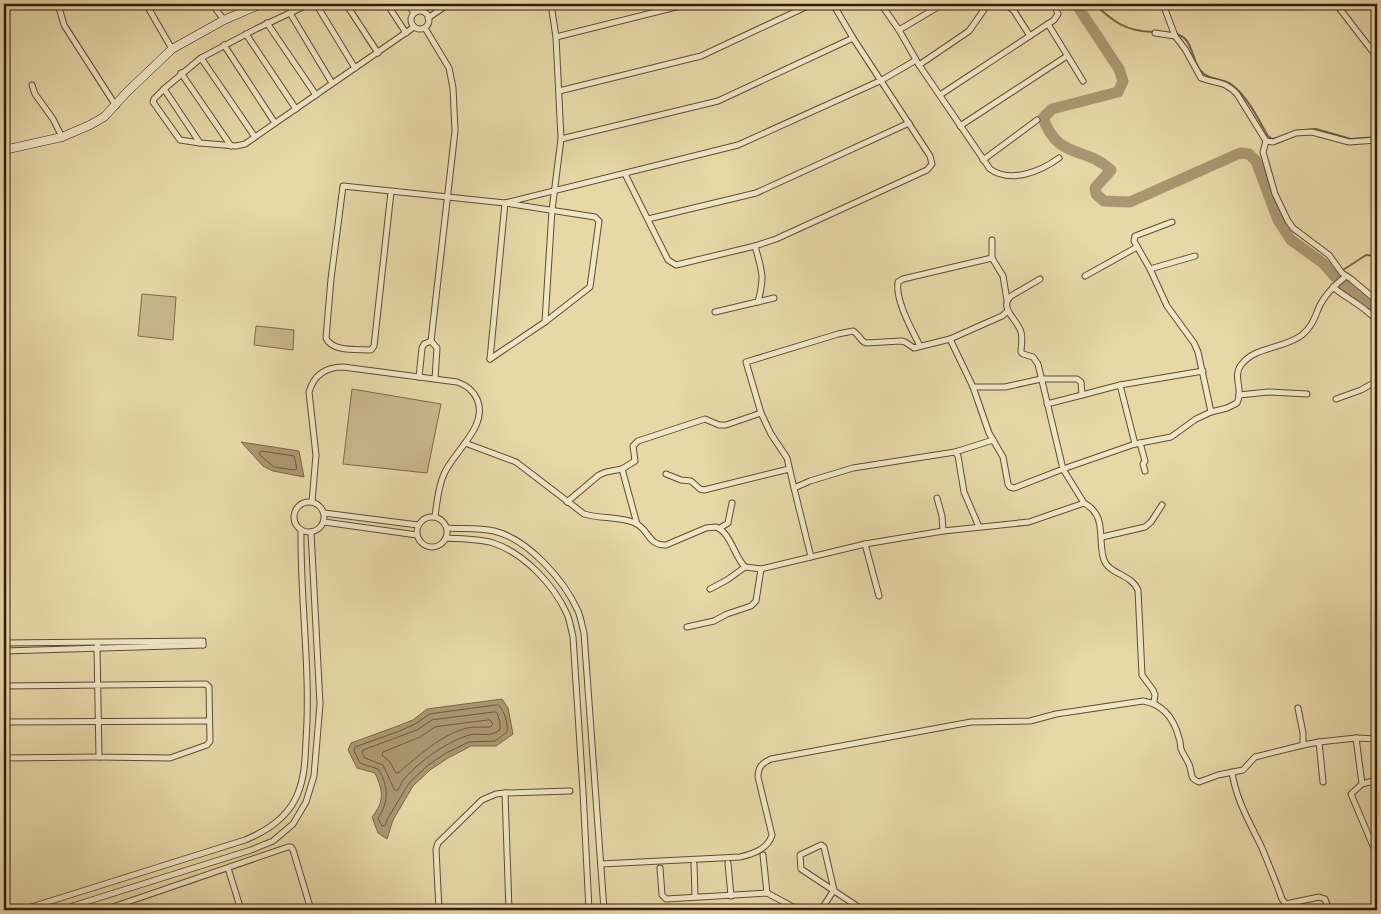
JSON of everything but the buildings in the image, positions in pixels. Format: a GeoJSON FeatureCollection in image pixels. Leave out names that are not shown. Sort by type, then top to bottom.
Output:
{"type":"FeatureCollection","features":[{"type":"Feature","properties":{"kind":"street"},"geometry":{"type":"LineString","coordinates":[[58,4],[64,25],[116,106]]}},
{"type":"Feature","properties":{"kind":"street"},"geometry":{"type":"LineString","coordinates":[[146,4],[172,49]]}},
{"type":"Feature","properties":{"kind":"street"},"geometry":{"type":"LineString","coordinates":[[212,4],[224,20]]}},
{"type":"Feature","properties":{"kind":"street"},"geometry":{"type":"LineString","coordinates":[[4,150],[62,137],[97,121],[116,106],[127,92],[172,49],[224,20],[261,4]]}},
{"type":"Feature","properties":{"kind":"street"},"geometry":{"type":"LineString","coordinates":[[309,4],[200,58],[154,99],[153,102],[180,140],[240,146],[406,33],[414,28],[425,28]]}},
{"type":"Feature","properties":{"kind":"street"},"geometry":{"type":"LineString","coordinates":[[316,4],[355,68]]}},
{"type":"Feature","properties":{"kind":"street"},"geometry":{"type":"LineString","coordinates":[[346,4],[378,53]]}},
{"type":"Feature","properties":{"kind":"street"},"geometry":{"type":"LineString","coordinates":[[387,4],[406,33]]}},
{"type":"Feature","properties":{"kind":"street"},"geometry":{"type":"LineString","coordinates":[[408,4],[414,13]]}},
{"type":"Feature","properties":{"kind":"street"},"geometry":{"type":"LineString","coordinates":[[425,28],[428,18],[440,6],[449,4]]}},
{"type":"Feature","properties":{"kind":"street"},"geometry":{"type":"LineString","coordinates":[[545,322],[552,210],[561,139],[556,38],[551,4]]}},
{"type":"Feature","properties":{"kind":"street"},"geometry":{"type":"LineString","coordinates":[[556,38],[688,4]]}},
{"type":"Feature","properties":{"kind":"street"},"geometry":{"type":"LineString","coordinates":[[559,92],[701,56],[812,4]]}},
{"type":"Feature","properties":{"kind":"street"},"geometry":{"type":"LineString","coordinates":[[625,174],[668,260],[676,265],[755,246],[784,236],[927,170],[932,160],[833,4]]}},
{"type":"Feature","properties":{"kind":"street"},"geometry":{"type":"LineString","coordinates":[[881,4],[990,169],[996,173],[1006,175],[1030,174],[1044,168],[1059,158]]}},
{"type":"Feature","properties":{"kind":"street"},"geometry":{"type":"LineString","coordinates":[[899,30],[943,4]]}},
{"type":"Feature","properties":{"kind":"street"},"geometry":{"type":"LineString","coordinates":[[505,204],[738,146],[918,62],[969,31],[988,4]]}},
{"type":"Feature","properties":{"kind":"street"},"geometry":{"type":"LineString","coordinates":[[1006,4],[1014,11],[1030,36]]}},
{"type":"Feature","properties":{"kind":"street"},"geometry":{"type":"LineString","coordinates":[[940,94],[1048,24],[1058,14],[1054,4]]}},
{"type":"Feature","properties":{"kind":"street"},"geometry":{"type":"LineString","coordinates":[[1164,4],[1174,34],[1185,49],[1201,78],[1221,82],[1230,87],[1237,94],[1266,141],[1263,152],[1264,156],[1275,194],[1288,221],[1294,228],[1329,254],[1337,268],[1377,301]]}},
{"type":"Feature","properties":{"kind":"street"},"geometry":{"type":"LineString","coordinates":[[1336,4],[1377,57]]}},
{"type":"Feature","properties":{"kind":"street"},"geometry":{"type":"LineString","coordinates":[[414,13],[422,12],[428,18]]}},
{"type":"Feature","properties":{"kind":"street"},"geometry":{"type":"LineString","coordinates":[[290,13],[332,83]]}},
{"type":"Feature","properties":{"kind":"street"},"geometry":{"type":"LineString","coordinates":[[414,13],[410,20],[414,28]]}},
{"type":"Feature","properties":{"kind":"street"},"geometry":{"type":"LineString","coordinates":[[268,23],[316,95]]}},
{"type":"Feature","properties":{"kind":"street"},"geometry":{"type":"LineString","coordinates":[[1048,24],[1083,82]]}},
{"type":"Feature","properties":{"kind":"street"},"geometry":{"type":"LineString","coordinates":[[425,28],[446,61],[453,88],[454,139],[431,341],[437,348],[435,379]]}},
{"type":"Feature","properties":{"kind":"street"},"geometry":{"type":"LineString","coordinates":[[1156,33],[1174,34]]}},
{"type":"Feature","properties":{"kind":"street"},"geometry":{"type":"LineString","coordinates":[[246,34],[296,109]]}},
{"type":"Feature","properties":{"kind":"street"},"geometry":{"type":"LineString","coordinates":[[561,139],[718,101],[853,38]]}},
{"type":"Feature","properties":{"kind":"street"},"geometry":{"type":"LineString","coordinates":[[224,45],[275,123]]}},
{"type":"Feature","properties":{"kind":"street"},"geometry":{"type":"LineString","coordinates":[[960,126],[1067,56]]}},
{"type":"Feature","properties":{"kind":"street"},"geometry":{"type":"LineString","coordinates":[[200,58],[255,137]]}},
{"type":"Feature","properties":{"kind":"street"},"geometry":{"type":"LineString","coordinates":[[181,73],[231,146]]}},
{"type":"Feature","properties":{"kind":"street"},"geometry":{"type":"LineString","coordinates":[[32,85],[35,94],[62,137]]}},
{"type":"Feature","properties":{"kind":"street"},"geometry":{"type":"LineString","coordinates":[[164,90],[200,143]]}},
{"type":"Feature","properties":{"kind":"street"},"geometry":{"type":"LineString","coordinates":[[983,160],[1037,120]]}},
{"type":"Feature","properties":{"kind":"street"},"geometry":{"type":"LineString","coordinates":[[648,219],[756,194],[908,123]]}},
{"type":"Feature","properties":{"kind":"street"},"geometry":{"type":"LineString","coordinates":[[1266,141],[1273,142],[1296,133],[1312,132],[1349,142],[1377,140]]}},
{"type":"Feature","properties":{"kind":"street"},"geometry":{"type":"LineString","coordinates":[[391,192],[374,346],[370,350],[333,347],[327,342],[326,338],[331,279],[343,186],[505,204],[595,217],[599,221],[590,288],[545,322],[490,359],[505,204]]}},
{"type":"Feature","properties":{"kind":"street"},"geometry":{"type":"LineString","coordinates":[[1172,222],[1135,236],[1134,241],[1150,269],[1167,306],[1194,343],[1203,371],[1211,412]]}},
{"type":"Feature","properties":{"kind":"street"},"geometry":{"type":"LineString","coordinates":[[992,240],[992,258],[1003,276],[1007,300],[1006,305],[1021,332],[1021,352],[1035,360],[1063,468],[1084,503],[1090,506],[1096,514],[1106,565],[1133,581],[1138,590],[1142,675],[1154,690],[1154,702]]}},
{"type":"Feature","properties":{"kind":"street"},"geometry":{"type":"LineString","coordinates":[[755,246],[763,274],[763,284],[758,302]]}},
{"type":"Feature","properties":{"kind":"street"},"geometry":{"type":"LineString","coordinates":[[1085,276],[1136,247]]}},
{"type":"Feature","properties":{"kind":"street"},"geometry":{"type":"LineString","coordinates":[[1150,269],[1195,256]]}},
{"type":"Feature","properties":{"kind":"street"},"geometry":{"type":"LineString","coordinates":[[920,346],[907,320],[897,286],[898,282],[903,279],[992,258]]}},
{"type":"Feature","properties":{"kind":"street"},"geometry":{"type":"LineString","coordinates":[[950,339],[973,387],[993,440],[1003,457],[1008,484],[1012,488],[1063,468],[1137,443],[1171,437],[1196,419],[1234,405],[1240,395],[1237,372],[1244,362],[1257,353],[1301,335],[1314,322],[1321,304],[1333,287],[1346,276]]}},
{"type":"Feature","properties":{"kind":"street"},"geometry":{"type":"LineString","coordinates":[[1007,300],[1040,279]]}},
{"type":"Feature","properties":{"kind":"street"},"geometry":{"type":"LineString","coordinates":[[1333,287],[1364,309],[1377,321]]}},
{"type":"Feature","properties":{"kind":"street"},"geometry":{"type":"LineString","coordinates":[[715,312],[774,298]]}},
{"type":"Feature","properties":{"kind":"street"},"geometry":{"type":"LineString","coordinates":[[811,557],[787,458],[771,434],[761,413],[746,362],[838,334],[853,332],[859,335],[862,341],[901,341],[914,348],[950,339],[1002,316],[1008,311]]}},
{"type":"Feature","properties":{"kind":"street"},"geometry":{"type":"LineString","coordinates":[[419,377],[422,348],[424,344],[431,341]]}},
{"type":"Feature","properties":{"kind":"street"},"geometry":{"type":"LineString","coordinates":[[312,502],[316,456],[309,392],[315,378],[327,369],[336,367],[465,384],[476,396],[480,418],[444,474],[435,516]]}},
{"type":"Feature","properties":{"kind":"street"},"geometry":{"type":"LineString","coordinates":[[1047,404],[1120,385],[1203,371]]}},
{"type":"Feature","properties":{"kind":"street"},"geometry":{"type":"LineString","coordinates":[[973,387],[1005,387],[1041,379],[1078,379],[1081,382],[1082,396]]}},
{"type":"Feature","properties":{"kind":"street"},"geometry":{"type":"LineString","coordinates":[[1336,398],[1361,390],[1377,381]]}},
{"type":"Feature","properties":{"kind":"street"},"geometry":{"type":"LineString","coordinates":[[1120,385],[1137,443],[1145,461],[1143,464],[1145,471]]}},
{"type":"Feature","properties":{"kind":"street"},"geometry":{"type":"LineString","coordinates":[[1240,395],[1268,392],[1307,394]]}},
{"type":"Feature","properties":{"kind":"street"},"geometry":{"type":"LineString","coordinates":[[567,502],[599,475],[622,470],[635,461],[633,446],[638,441],[705,419],[719,425],[726,425],[761,413]]}},
{"type":"Feature","properties":{"kind":"street"},"geometry":{"type":"LineString","coordinates":[[794,488],[810,481],[854,468],[955,452],[993,440]]}},
{"type":"Feature","properties":{"kind":"street"},"geometry":{"type":"LineString","coordinates":[[465,443],[516,462],[576,510],[591,516],[630,521],[637,524],[655,543],[660,545],[666,545],[711,526],[720,528],[741,563],[745,567],[761,569],[865,544],[943,531],[1029,522],[1084,503]]}},
{"type":"Feature","properties":{"kind":"street"},"geometry":{"type":"LineString","coordinates":[[955,452],[958,456],[964,492],[980,527]]}},
{"type":"Feature","properties":{"kind":"street"},"geometry":{"type":"LineString","coordinates":[[666,474],[680,480],[691,481],[704,490],[789,469]]}},
{"type":"Feature","properties":{"kind":"street"},"geometry":{"type":"LineString","coordinates":[[622,470],[637,524]]}},
{"type":"Feature","properties":{"kind":"street"},"geometry":{"type":"LineString","coordinates":[[937,498],[942,516],[943,531]]}},
{"type":"Feature","properties":{"kind":"street"},"geometry":{"type":"LineString","coordinates":[[312,502],[319,506],[324,513],[324,522],[319,529],[311,532],[301,530],[296,524],[294,516],[297,508],[304,503],[312,502]]}},
{"type":"Feature","properties":{"kind":"street"},"geometry":{"type":"LineString","coordinates":[[720,528],[728,523],[732,503]]}},
{"type":"Feature","properties":{"kind":"street"},"geometry":{"type":"LineString","coordinates":[[1102,537],[1145,527],[1151,522],[1162,505]]}},
{"type":"Feature","properties":{"kind":"street"},"geometry":{"type":"LineString","coordinates":[[324,513],[418,525]]}},
{"type":"Feature","properties":{"kind":"street"},"geometry":{"type":"LineString","coordinates":[[417,535],[418,525],[422,520],[435,516],[440,518],[448,528],[494,531],[519,542],[538,557],[561,583],[578,612],[584,633],[604,910]]}},
{"type":"Feature","properties":{"kind":"street"},"geometry":{"type":"LineString","coordinates":[[324,522],[417,535],[425,545],[431,547],[443,543],[448,528]]}},
{"type":"Feature","properties":{"kind":"street"},"geometry":{"type":"LineString","coordinates":[[22,910],[245,840],[263,832],[282,818],[297,795],[304,774],[308,714],[300,574],[301,530]]}},
{"type":"Feature","properties":{"kind":"street"},"geometry":{"type":"LineString","coordinates":[[60,910],[251,850],[273,841],[292,824],[306,802],[314,776],[320,704],[311,532]]}},
{"type":"Feature","properties":{"kind":"street"},"geometry":{"type":"LineString","coordinates":[[446,538],[492,542],[513,553],[531,567],[551,588],[568,616],[574,637],[589,910]]}},
{"type":"Feature","properties":{"kind":"street"},"geometry":{"type":"LineString","coordinates":[[865,544],[878,596]]}},
{"type":"Feature","properties":{"kind":"street"},"geometry":{"type":"LineString","coordinates":[[710,589],[745,567]]}},
{"type":"Feature","properties":{"kind":"street"},"geometry":{"type":"LineString","coordinates":[[687,627],[714,621],[751,606],[756,601],[761,569]]}},
{"type":"Feature","properties":{"kind":"street"},"geometry":{"type":"LineString","coordinates":[[4,643],[98,646],[203,645],[203,641],[98,646],[4,651]]}},
{"type":"Feature","properties":{"kind":"street"},"geometry":{"type":"LineString","coordinates":[[98,646],[99,757]]}},
{"type":"Feature","properties":{"kind":"street"},"geometry":{"type":"LineString","coordinates":[[4,686],[206,684],[209,687],[210,742],[207,746],[170,758],[4,758]]}},
{"type":"Feature","properties":{"kind":"street"},"geometry":{"type":"LineString","coordinates":[[601,864],[749,855],[762,848],[770,840],[771,830],[758,771],[764,762],[771,759],[970,722],[1030,722],[1056,714],[1143,701],[1154,702],[1164,711],[1177,730],[1181,750],[1189,764],[1193,780],[1202,782],[1218,775],[1243,770],[1255,757],[1319,742],[1356,738],[1377,740]]}},
{"type":"Feature","properties":{"kind":"street"},"geometry":{"type":"LineString","coordinates":[[1298,708],[1303,733],[1303,746]]}},
{"type":"Feature","properties":{"kind":"street"},"geometry":{"type":"LineString","coordinates":[[4,722],[209,721]]}},
{"type":"Feature","properties":{"kind":"street"},"geometry":{"type":"LineString","coordinates":[[1356,738],[1362,784]]}},
{"type":"Feature","properties":{"kind":"street"},"geometry":{"type":"LineString","coordinates":[[1319,742],[1323,782]]}},
{"type":"Feature","properties":{"kind":"street"},"geometry":{"type":"LineString","coordinates":[[582,770],[594,770]]}},
{"type":"Feature","properties":{"kind":"street"},"geometry":{"type":"LineString","coordinates":[[1232,772],[1242,808],[1263,851],[1282,899],[1286,904]]}},
{"type":"Feature","properties":{"kind":"street"},"geometry":{"type":"LineString","coordinates":[[1377,780],[1362,784],[1351,794],[1372,846],[1377,852]]}},
{"type":"Feature","properties":{"kind":"street"},"geometry":{"type":"LineString","coordinates":[[439,910],[436,849],[438,843],[482,800],[489,796],[505,794],[570,791]]}},
{"type":"Feature","properties":{"kind":"street"},"geometry":{"type":"LineString","coordinates":[[505,794],[509,910]]}},
{"type":"Feature","properties":{"kind":"street"},"geometry":{"type":"LineString","coordinates":[[822,910],[834,890],[822,846],[800,854],[801,869],[834,890],[863,910]]}},
{"type":"Feature","properties":{"kind":"street"},"geometry":{"type":"LineString","coordinates":[[104,910],[291,847],[311,910]]}},
{"type":"Feature","properties":{"kind":"street"},"geometry":{"type":"LineString","coordinates":[[763,855],[767,894]]}},
{"type":"Feature","properties":{"kind":"street"},"geometry":{"type":"LineString","coordinates":[[728,863],[731,896]]}},
{"type":"Feature","properties":{"kind":"street"},"geometry":{"type":"LineString","coordinates":[[694,864],[695,896]]}},
{"type":"Feature","properties":{"kind":"street"},"geometry":{"type":"LineString","coordinates":[[228,868],[241,910]]}},
{"type":"Feature","properties":{"kind":"street"},"geometry":{"type":"LineString","coordinates":[[660,868],[662,895],[666,899],[695,896],[767,894],[799,910]]}},
{"type":"Feature","properties":{"kind":"street"},"geometry":{"type":"LineString","coordinates":[[1281,910],[1286,904],[1322,896],[1329,910]]}},
{"type":"Feature","properties":{"kind":"shaded area"},"geometry":{"type":"Polygon","coordinates":[[[142,294],[176,297],[173,340],[138,336],[142,294]]]}},
{"type":"Feature","properties":{"kind":"shaded area"},"geometry":{"type":"Polygon","coordinates":[[[256,326],[294,330],[293,350],[254,345],[256,326]]]}},
{"type":"Feature","properties":{"kind":"shaded area"},"geometry":{"type":"Polygon","coordinates":[[[352,389],[441,404],[427,473],[343,464],[352,389]]]}},
{"type":"Feature","properties":{"kind":"water"},"geometry":{"type":"Polygon","coordinates":[[[241,442],[299,451],[304,477],[273,471],[263,466],[241,442]]]}},
{"type":"Feature","properties":{"kind":"water"},"geometry":{"type":"Polygon","coordinates":[[[502,699],[508,708],[513,734],[496,746],[471,746],[430,770],[413,786],[393,820],[387,839],[378,833],[372,817],[381,801],[380,785],[375,773],[357,768],[348,750],[351,743],[413,720],[427,709],[502,699]]]}},
{"type":"Feature","properties":{"kind":"waterway"},"geometry":{"type":"LineString","coordinates":[[1076,4],[1119,69],[1123,81],[1118,92],[1052,109],[1043,118],[1049,132],[1064,147],[1091,157],[1111,170],[1095,188],[1096,194],[1104,201],[1130,202],[1240,153],[1249,154],[1256,161],[1278,220],[1291,240],[1323,263],[1338,280],[1377,313]]}},
{"type":"Feature","properties":{"kind":"waterway"},"geometry":{"type":"LineString","coordinates":[[1094,4],[1120,24],[1135,30],[1153,32]]}},
{"type":"Feature","properties":{"kind":"waterway"},"geometry":{"type":"LineString","coordinates":[[1175,34],[1181,36],[1188,43],[1200,70],[1207,76],[1228,83],[1238,90],[1268,136],[1272,139],[1277,138]]}},
{"type":"Feature","properties":{"kind":"waterway"},"geometry":{"type":"LineString","coordinates":[[1295,131],[1316,129],[1351,139],[1377,137]]}},
{"type":"Feature","properties":{"kind":"waterway"},"geometry":{"type":"LineString","coordinates":[[1343,270],[1366,255],[1377,256]]}}]}
